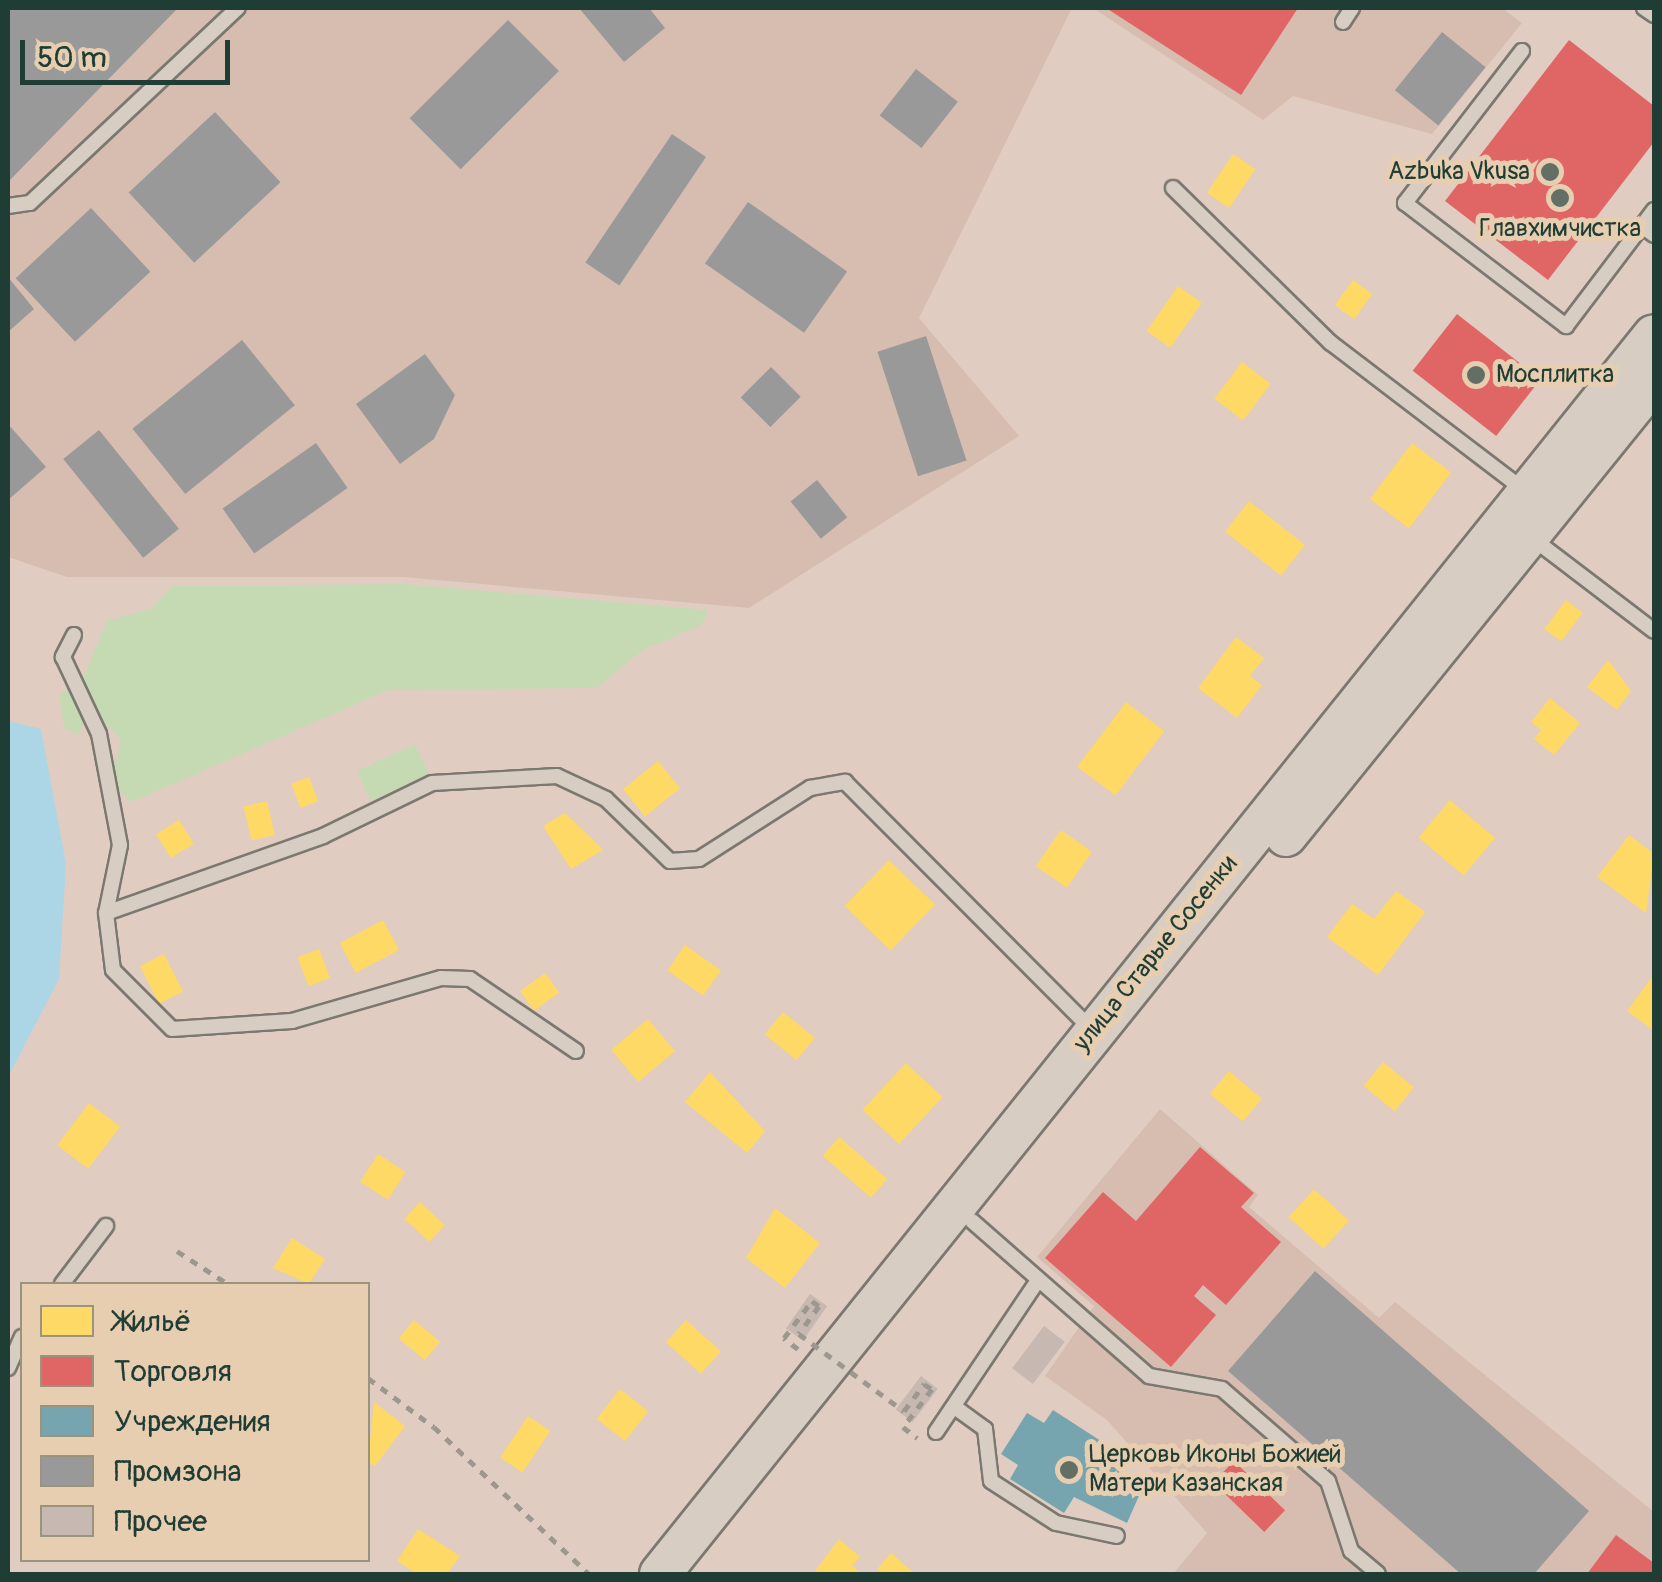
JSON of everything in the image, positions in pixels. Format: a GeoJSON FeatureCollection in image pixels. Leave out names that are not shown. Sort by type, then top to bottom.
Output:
{"type":"FeatureCollection","features":[{"type":"Feature","properties":{"kind":"main road","name":"улица Старые Сосенки"},"geometry":{"type":"LineString","coordinates":[[660,1574],[1654,335]]}},
{"type":"Feature","properties":{"kind":"main road","name":"улица Старые Сосенки"},"geometry":{"type":"LineString","coordinates":[[690,1574],[1654,382]]}},
{"type":"Feature","properties":{"kind":"lane"},"geometry":{"type":"LineString","coordinates":[[8,206],[30,203],[238,8]]}},
{"type":"Feature","properties":{"kind":"lane"},"geometry":{"type":"LineString","coordinates":[[1343,22],[1352,8]]}},
{"type":"Feature","properties":{"kind":"lane"},"geometry":{"type":"LineString","coordinates":[[1644,8],[1654,15]]}},
{"type":"Feature","properties":{"kind":"lane"},"geometry":{"type":"LineString","coordinates":[[1522,51],[1405,203],[1566,326],[1648,230],[1654,210]]}},
{"type":"Feature","properties":{"kind":"lane"},"geometry":{"type":"LineString","coordinates":[[1173,188],[1331,343],[1528,493]]}},
{"type":"Feature","properties":{"kind":"lane"},"geometry":{"type":"LineString","coordinates":[[1531,537],[1654,631]]}},
{"type":"Feature","properties":{"kind":"lane"},"geometry":{"type":"LineString","coordinates":[[74,634],[63,658],[99,734],[120,845],[106,913],[114,970],[172,1029],[292,1020],[441,978],[470,980],[576,1052]]}},
{"type":"Feature","properties":{"kind":"lane"},"geometry":{"type":"LineString","coordinates":[[106,913],[323,836],[432,783],[557,776],[606,799],[670,862],[699,859],[810,788],[845,782],[1093,1031]]}},
{"type":"Feature","properties":{"kind":"lane"},"geometry":{"type":"LineString","coordinates":[[972,1221],[1149,1376],[1222,1389],[1328,1482],[1351,1551],[1378,1574]]}},
{"type":"Feature","properties":{"kind":"lane"},"geometry":{"type":"LineString","coordinates":[[64,1282],[106,1226]]}},
{"type":"Feature","properties":{"kind":"lane"},"geometry":{"type":"LineString","coordinates":[[936,1432],[956,1408],[987,1345],[1038,1280]]}},
{"type":"Feature","properties":{"kind":"lane"},"geometry":{"type":"LineString","coordinates":[[8,1368],[20,1341]]}},
{"type":"Feature","properties":{"kind":"lane"},"geometry":{"type":"LineString","coordinates":[[956,1408],[985,1429],[991,1482],[1056,1522],[1117,1536]]}},
{"type":"Feature","properties":{"kind":"path"},"geometry":{"type":"LineString","coordinates":[[176,1251],[225,1282]]}},
{"type":"Feature","properties":{"kind":"path"},"geometry":{"type":"LineString","coordinates":[[803,1352],[784,1338],[812,1301],[819,1306],[799,1334],[904,1411],[924,1384],[932,1389],[909,1420]]}},
{"type":"Feature","properties":{"kind":"path"},"geometry":{"type":"LineString","coordinates":[[370,1379],[434,1427],[590,1574]]}},
{"type":"Feature","properties":{"kind":"shaded area"},"geometry":{"type":"Polygon","coordinates":[[[8,8],[1072,8],[919,318],[1019,436],[749,608],[403,577],[67,577],[8,557],[8,8]]]}},
{"type":"Feature","properties":{"kind":"shaded area"},"geometry":{"type":"Polygon","coordinates":[[[1093,8],[1502,8],[1522,23],[1432,134],[1293,96],[1263,120],[1093,8]]]}},
{"type":"Feature","properties":{"kind":"shaded area"},"geometry":{"type":"Polygon","coordinates":[[[1160,1109],[1258,1195],[1249,1207],[1379,1318],[1395,1302],[1654,1512],[1654,1574],[1173,1574],[1207,1533],[1107,1420],[1045,1376],[1094,1306],[1037,1257],[1160,1109]]]}},
{"type":"Feature","properties":{"kind":"green space"},"geometry":{"type":"Polygon","coordinates":[[[406,584],[708,610],[702,625],[644,649],[596,688],[388,690],[132,802],[110,783],[121,740],[111,729],[99,721],[84,721],[78,735],[64,728],[59,695],[84,676],[107,621],[152,608],[172,586],[406,584]]]}},
{"type":"Feature","properties":{"kind":"green space"},"geometry":{"type":"Polygon","coordinates":[[[415,744],[429,774],[371,801],[357,771],[415,744]]]}},
{"type":"Feature","properties":{"kind":"water"},"geometry":{"type":"Polygon","coordinates":[[[8,721],[41,729],[66,864],[59,979],[8,1077],[8,721]]]}},
{"type":"Feature","properties":{"kind":"building: Жильё"},"geometry":{"type":"Polygon","coordinates":[[[1233,154],[1255,169],[1229,208],[1207,193],[1233,154]]]}},
{"type":"Feature","properties":{"kind":"building: Жильё"},"geometry":{"type":"Polygon","coordinates":[[[1353,280],[1372,294],[1354,319],[1335,305],[1353,280]]]}},
{"type":"Feature","properties":{"kind":"building: Жильё"},"geometry":{"type":"Polygon","coordinates":[[[1178,286],[1202,303],[1170,348],[1146,331],[1178,286]]]}},
{"type":"Feature","properties":{"kind":"building: Жильё"},"geometry":{"type":"Polygon","coordinates":[[[1242,362],[1271,384],[1243,420],[1214,399],[1242,362]]]}},
{"type":"Feature","properties":{"kind":"building: Жильё"},"geometry":{"type":"Polygon","coordinates":[[[1412,443],[1451,472],[1409,528],[1370,499],[1412,443]]]}},
{"type":"Feature","properties":{"kind":"building: Жильё"},"geometry":{"type":"Polygon","coordinates":[[[1249,501],[1305,545],[1281,575],[1225,532],[1249,501]]]}},
{"type":"Feature","properties":{"kind":"building: Жильё"},"geometry":{"type":"Polygon","coordinates":[[[1566,600],[1583,613],[1561,641],[1544,629],[1566,600]]]}},
{"type":"Feature","properties":{"kind":"building: Жильё"},"geometry":{"type":"Polygon","coordinates":[[[1236,637],[1264,658],[1250,676],[1262,685],[1237,718],[1198,688],[1236,637]]]}},
{"type":"Feature","properties":{"kind":"building: Жильё"},"geometry":{"type":"Polygon","coordinates":[[[1608,660],[1631,691],[1617,710],[1587,687],[1608,660]]]}},
{"type":"Feature","properties":{"kind":"building: Жильё"},"geometry":{"type":"Polygon","coordinates":[[[1550,698],[1580,723],[1554,755],[1534,739],[1541,730],[1531,722],[1550,698]]]}},
{"type":"Feature","properties":{"kind":"building: Жильё"},"geometry":{"type":"Polygon","coordinates":[[[1126,702],[1164,731],[1116,796],[1077,767],[1126,702]]]}},
{"type":"Feature","properties":{"kind":"building: Жильё"},"geometry":{"type":"Polygon","coordinates":[[[658,761],[680,788],[645,817],[623,789],[658,761]]]}},
{"type":"Feature","properties":{"kind":"building: Жильё"},"geometry":{"type":"Polygon","coordinates":[[[309,777],[318,801],[301,808],[291,784],[309,777]]]}},
{"type":"Feature","properties":{"kind":"building: Жильё"},"geometry":{"type":"Polygon","coordinates":[[[1450,800],[1495,838],[1464,875],[1419,838],[1450,800]]]}},
{"type":"Feature","properties":{"kind":"building: Жильё"},"geometry":{"type":"Polygon","coordinates":[[[267,801],[275,835],[251,841],[244,806],[267,801]]]}},
{"type":"Feature","properties":{"kind":"building: Жильё"},"geometry":{"type":"Polygon","coordinates":[[[565,813],[603,850],[571,869],[543,826],[565,813]]]}},
{"type":"Feature","properties":{"kind":"building: Жильё"},"geometry":{"type":"Polygon","coordinates":[[[179,820],[194,844],[171,858],[156,834],[179,820]]]}},
{"type":"Feature","properties":{"kind":"building: Жильё"},"geometry":{"type":"Polygon","coordinates":[[[1061,830],[1092,852],[1067,888],[1036,866],[1061,830]]]}},
{"type":"Feature","properties":{"kind":"building: Жильё"},"geometry":{"type":"Polygon","coordinates":[[[1629,835],[1654,854],[1646,913],[1597,877],[1629,835]]]}},
{"type":"Feature","properties":{"kind":"building: Жильё"},"geometry":{"type":"Polygon","coordinates":[[[889,860],[935,904],[891,950],[845,906],[889,860]]]}},
{"type":"Feature","properties":{"kind":"building: Жильё"},"geometry":{"type":"Polygon","coordinates":[[[1396,891],[1425,912],[1378,975],[1327,937],[1352,904],[1374,919],[1396,891]]]}},
{"type":"Feature","properties":{"kind":"building: Жильё"},"geometry":{"type":"Polygon","coordinates":[[[383,920],[399,950],[356,973],[340,943],[383,920]]]}},
{"type":"Feature","properties":{"kind":"building: Жильё"},"geometry":{"type":"Polygon","coordinates":[[[685,945],[721,970],[703,996],[667,970],[685,945]]]}},
{"type":"Feature","properties":{"kind":"building: Жильё"},"geometry":{"type":"Polygon","coordinates":[[[319,949],[330,978],[309,986],[298,957],[319,949]]]}},
{"type":"Feature","properties":{"kind":"building: Жильё"},"geometry":{"type":"Polygon","coordinates":[[[164,954],[183,991],[159,1004],[140,966],[164,954]]]}},
{"type":"Feature","properties":{"kind":"building: Жильё"},"geometry":{"type":"Polygon","coordinates":[[[545,973],[559,992],[534,1011],[520,991],[545,973]]]}},
{"type":"Feature","properties":{"kind":"building: Жильё"},"geometry":{"type":"Polygon","coordinates":[[[1654,974],[1654,1031],[1627,1011],[1654,974]]]}},
{"type":"Feature","properties":{"kind":"building: Жильё"},"geometry":{"type":"Polygon","coordinates":[[[783,1012],[815,1038],[797,1060],[765,1035],[783,1012]]]}},
{"type":"Feature","properties":{"kind":"building: Жильё"},"geometry":{"type":"Polygon","coordinates":[[[648,1019],[675,1051],[638,1082],[611,1050],[648,1019]]]}},
{"type":"Feature","properties":{"kind":"building: Жильё"},"geometry":{"type":"Polygon","coordinates":[[[1383,1062],[1414,1087],[1395,1111],[1363,1086],[1383,1062]]]}},
{"type":"Feature","properties":{"kind":"building: Жильё"},"geometry":{"type":"Polygon","coordinates":[[[906,1063],[943,1097],[899,1144],[862,1110],[906,1063]]]}},
{"type":"Feature","properties":{"kind":"building: Жильё"},"geometry":{"type":"Polygon","coordinates":[[[1229,1071],[1262,1099],[1243,1122],[1210,1094],[1229,1071]]]}},
{"type":"Feature","properties":{"kind":"building: Жильё"},"geometry":{"type":"Polygon","coordinates":[[[710,1072],[765,1131],[747,1153],[685,1102],[710,1072]]]}},
{"type":"Feature","properties":{"kind":"building: Жильё"},"geometry":{"type":"Polygon","coordinates":[[[89,1103],[120,1126],[88,1169],[57,1145],[89,1103]]]}},
{"type":"Feature","properties":{"kind":"building: Жильё"},"geometry":{"type":"Polygon","coordinates":[[[839,1137],[887,1179],[871,1198],[823,1156],[839,1137]]]}},
{"type":"Feature","properties":{"kind":"building: Жильё"},"geometry":{"type":"Polygon","coordinates":[[[378,1154],[406,1172],[388,1200],[360,1182],[378,1154]]]}},
{"type":"Feature","properties":{"kind":"building: Жильё"},"geometry":{"type":"Polygon","coordinates":[[[1314,1189],[1349,1220],[1324,1249],[1289,1217],[1314,1189]]]}},
{"type":"Feature","properties":{"kind":"building: Жильё"},"geometry":{"type":"Polygon","coordinates":[[[420,1202],[445,1225],[429,1242],[404,1219],[420,1202]]]}},
{"type":"Feature","properties":{"kind":"building: Жильё"},"geometry":{"type":"Polygon","coordinates":[[[775,1208],[820,1243],[785,1288],[746,1258],[775,1208]]]}},
{"type":"Feature","properties":{"kind":"building: Жильё"},"geometry":{"type":"Polygon","coordinates":[[[292,1238],[325,1259],[310,1282],[273,1268],[292,1238]]]}},
{"type":"Feature","properties":{"kind":"building: Жильё"},"geometry":{"type":"Polygon","coordinates":[[[414,1320],[440,1342],[425,1360],[399,1338],[414,1320]]]}},
{"type":"Feature","properties":{"kind":"building: Жильё"},"geometry":{"type":"Polygon","coordinates":[[[686,1320],[721,1351],[701,1374],[666,1342],[686,1320]]]}},
{"type":"Feature","properties":{"kind":"building: Жильё"},"geometry":{"type":"Polygon","coordinates":[[[620,1389],[648,1411],[625,1441],[597,1419],[620,1389]]]}},
{"type":"Feature","properties":{"kind":"building: Жильё"},"geometry":{"type":"Polygon","coordinates":[[[374,1402],[405,1426],[375,1466],[370,1462],[374,1402]]]}},
{"type":"Feature","properties":{"kind":"building: Жильё"},"geometry":{"type":"Polygon","coordinates":[[[528,1416],[550,1431],[522,1473],[500,1457],[528,1416]]]}},
{"type":"Feature","properties":{"kind":"building: Жильё"},"geometry":{"type":"Polygon","coordinates":[[[418,1529],[460,1556],[447,1574],[417,1574],[397,1561],[418,1529]]]}},
{"type":"Feature","properties":{"kind":"building: Жильё"},"geometry":{"type":"Polygon","coordinates":[[[839,1539],[860,1557],[852,1566],[862,1574],[813,1574],[839,1539]]]}},
{"type":"Feature","properties":{"kind":"building: Жильё"},"geometry":{"type":"Polygon","coordinates":[[[891,1553],[915,1574],[883,1574],[877,1569],[891,1553]]]}},
{"type":"Feature","properties":{"kind":"building: Торговля"},"geometry":{"type":"Polygon","coordinates":[[[1106,8],[1298,8],[1241,95],[1106,8]]]}},
{"type":"Feature","properties":{"kind":"building: Торговля","name":"Azbuka Vkusa"},"geometry":{"type":"Polygon","coordinates":[[[1569,40],[1654,106],[1654,142],[1548,280],[1445,201],[1569,40]]]}},
{"type":"Feature","properties":{"kind":"building: Торговля","name":"Мосплитка"},"geometry":{"type":"Polygon","coordinates":[[[1457,314],[1541,379],[1496,436],[1413,371],[1457,314]]]}},
{"type":"Feature","properties":{"kind":"building: Торговля"},"geometry":{"type":"Polygon","coordinates":[[[1200,1147],[1254,1193],[1241,1207],[1281,1242],[1226,1305],[1203,1285],[1194,1296],[1216,1315],[1171,1367],[1045,1258],[1103,1192],[1136,1221],[1200,1147]]]}},
{"type":"Feature","properties":{"kind":"building: Торговля"},"geometry":{"type":"Polygon","coordinates":[[[1234,1461],[1285,1510],[1264,1532],[1213,1483],[1234,1461]]]}},
{"type":"Feature","properties":{"kind":"building: Торговля"},"geometry":{"type":"Polygon","coordinates":[[[1616,1535],[1654,1563],[1654,1574],[1587,1574],[1616,1535]]]}},
{"type":"Feature","properties":{"kind":"building: Учреждения","name":"Церковь Иконы Божией Матери Казанская"},"geometry":{"type":"Polygon","coordinates":[[[1053,1410],[1104,1443],[1097,1454],[1142,1489],[1127,1523],[1074,1497],[1064,1513],[1010,1479],[1018,1465],[1001,1454],[1027,1413],[1044,1423],[1053,1410]]]}},
{"type":"Feature","properties":{"kind":"building: Промзона"},"geometry":{"type":"Polygon","coordinates":[[[8,8],[178,8],[10,180],[8,178],[8,8]]]}},
{"type":"Feature","properties":{"kind":"building: Промзона"},"geometry":{"type":"Polygon","coordinates":[[[579,8],[649,8],[665,28],[624,62],[579,8]]]}},
{"type":"Feature","properties":{"kind":"building: Промзона"},"geometry":{"type":"Polygon","coordinates":[[[508,20],[559,71],[461,169],[410,118],[508,20]]]}},
{"type":"Feature","properties":{"kind":"building: Промзона"},"geometry":{"type":"Polygon","coordinates":[[[1442,32],[1486,67],[1438,126],[1395,90],[1442,32]]]}},
{"type":"Feature","properties":{"kind":"building: Промзона"},"geometry":{"type":"Polygon","coordinates":[[[916,69],[958,102],[921,148],[880,115],[916,69]]]}},
{"type":"Feature","properties":{"kind":"building: Промзона"},"geometry":{"type":"Polygon","coordinates":[[[215,112],[280,182],[194,263],[129,192],[215,112]]]}},
{"type":"Feature","properties":{"kind":"building: Промзона"},"geometry":{"type":"Polygon","coordinates":[[[672,134],[706,157],[619,285],[585,263],[672,134]]]}},
{"type":"Feature","properties":{"kind":"building: Промзона"},"geometry":{"type":"Polygon","coordinates":[[[748,202],[847,271],[804,333],[705,263],[748,202]]]}},
{"type":"Feature","properties":{"kind":"building: Промзона"},"geometry":{"type":"Polygon","coordinates":[[[91,208],[150,272],[75,342],[16,278],[91,208]]]}},
{"type":"Feature","properties":{"kind":"building: Промзона"},"geometry":{"type":"Polygon","coordinates":[[[8,277],[34,309],[8,332],[8,277]]]}},
{"type":"Feature","properties":{"kind":"building: Промзона"},"geometry":{"type":"Polygon","coordinates":[[[926,336],[966,461],[918,476],[877,352],[926,336]]]}},
{"type":"Feature","properties":{"kind":"building: Промзона"},"geometry":{"type":"Polygon","coordinates":[[[242,340],[295,405],[185,494],[132,429],[242,340]]]}},
{"type":"Feature","properties":{"kind":"building: Промзона"},"geometry":{"type":"Polygon","coordinates":[[[425,354],[455,395],[434,439],[400,464],[356,404],[425,354]]]}},
{"type":"Feature","properties":{"kind":"building: Промзона"},"geometry":{"type":"Polygon","coordinates":[[[771,367],[801,397],[770,427],[741,397],[771,367]]]}},
{"type":"Feature","properties":{"kind":"building: Промзона"},"geometry":{"type":"Polygon","coordinates":[[[8,424],[46,467],[8,500],[8,424]]]}},
{"type":"Feature","properties":{"kind":"building: Промзона"},"geometry":{"type":"Polygon","coordinates":[[[99,430],[179,529],[143,558],[63,459],[99,430]]]}},
{"type":"Feature","properties":{"kind":"building: Промзона"},"geometry":{"type":"Polygon","coordinates":[[[316,443],[348,488],[254,553],[223,508],[316,443]]]}},
{"type":"Feature","properties":{"kind":"building: Промзона"},"geometry":{"type":"Polygon","coordinates":[[[817,480],[847,517],[821,539],[791,501],[817,480]]]}},
{"type":"Feature","properties":{"kind":"building: Промзона"},"geometry":{"type":"Polygon","coordinates":[[[1315,1271],[1589,1511],[1534,1574],[1461,1574],[1228,1371],[1315,1271]]]}},
{"type":"Feature","properties":{"kind":"building: Прочее"},"geometry":{"type":"Polygon","coordinates":[[[810,1294],[827,1306],[803,1340],[786,1328],[810,1294]]]}},
{"type":"Feature","properties":{"kind":"building: Прочее"},"geometry":{"type":"Polygon","coordinates":[[[1044,1326],[1065,1342],[1033,1384],[1012,1368],[1044,1326]]]}},
{"type":"Feature","properties":{"kind":"building: Прочее"},"geometry":{"type":"Polygon","coordinates":[[[921,1376],[938,1389],[912,1422],[896,1410],[921,1376]]]}},
{"type":"Feature","properties":{"kind":"place","name":"Azbuka Vkusa"},"geometry":{"type":"Point","coordinates":[1550,172]}},
{"type":"Feature","properties":{"kind":"place","name":"Главхимчистка"},"geometry":{"type":"Point","coordinates":[1560,198]}},
{"type":"Feature","properties":{"kind":"place","name":"Мосплитка"},"geometry":{"type":"Point","coordinates":[1476,375]}},
{"type":"Feature","properties":{"kind":"place","name":"Церковь Иконы Божией Матери Казанская"},"geometry":{"type":"Point","coordinates":[1069,1470]}}]}
